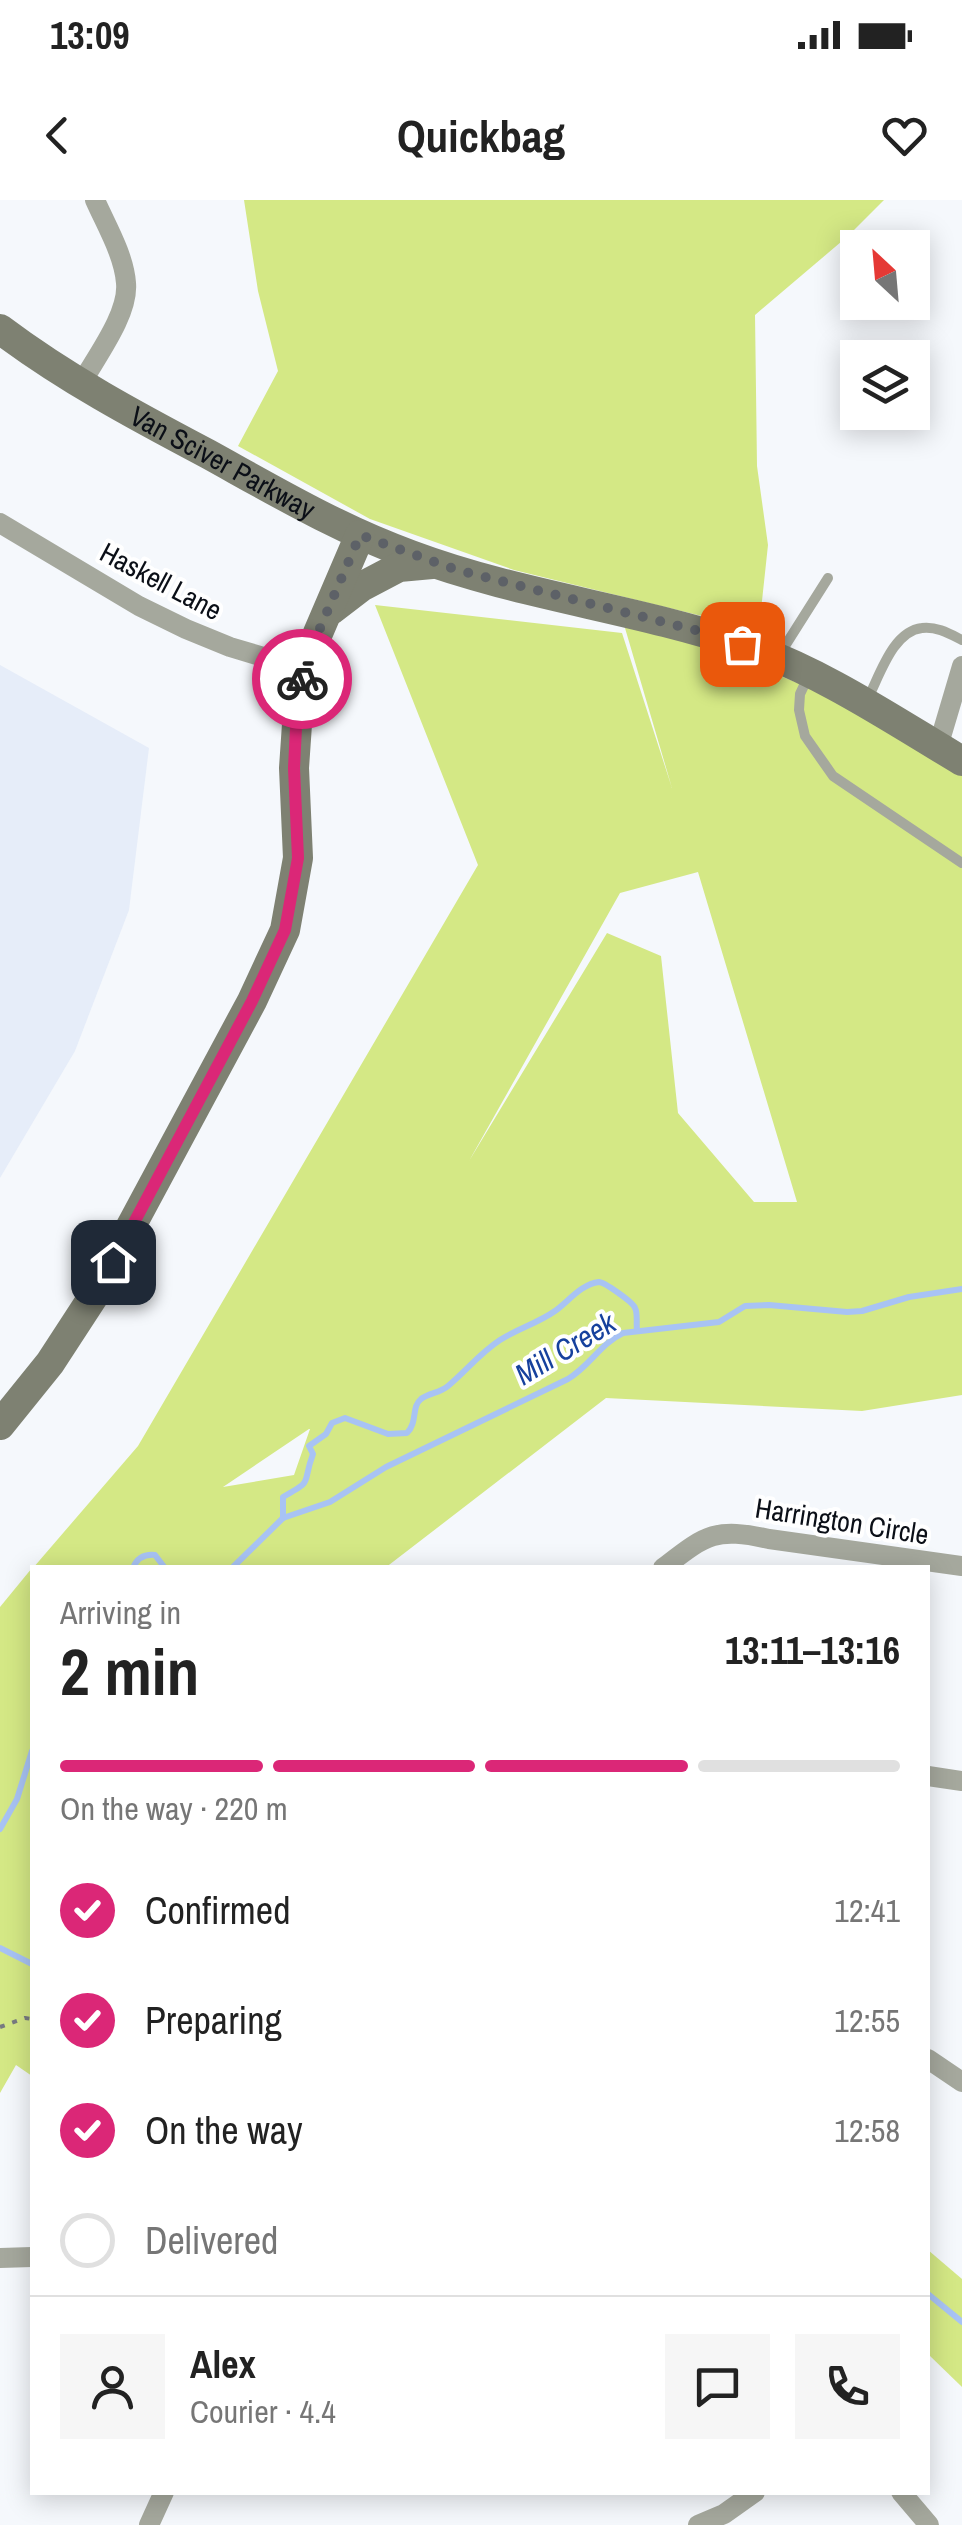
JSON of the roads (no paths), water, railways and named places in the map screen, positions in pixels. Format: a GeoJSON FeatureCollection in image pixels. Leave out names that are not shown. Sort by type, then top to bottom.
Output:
{"type":"FeatureCollection","features":[{"type":"Feature","properties":{"kind":"street"},"geometry":{"type":"LineString","coordinates":[[81,384],[123,310],[127,286],[123,265],[95,200]]}},
{"type":"Feature","properties":{"kind":"street","name":"Van Sciver Parkway"},"geometry":{"type":"LineString","coordinates":[[0,329],[81,384],[284,498],[360,535],[435,564],[695,630],[777,658],[866,703],[950,754]]}},
{"type":"Feature","properties":{"kind":"street","name":"Haskell Lane"},"geometry":{"type":"LineString","coordinates":[[0,524],[186,630],[304,670]]}},
{"type":"Feature","properties":{"kind":"street"},"geometry":{"type":"LineString","coordinates":[[0,1425],[50,1364],[93,1298],[252,1001],[285,930],[298,858],[294,768],[299,695],[304,670],[360,535]]}},
{"type":"Feature","properties":{"kind":"street"},"geometry":{"type":"LineString","coordinates":[[325,615],[361,586],[400,567],[435,564]]}},
{"type":"Feature","properties":{"kind":"street"},"geometry":{"type":"LineString","coordinates":[[950,754],[962,666]]}},
{"type":"Feature","properties":{"kind":"street","name":"Harrington Circle"},"geometry":{"type":"LineString","coordinates":[[667,1565],[710,1535],[738,1532],[962,1566]]}},
{"type":"Feature","properties":{"kind":"street"},"geometry":{"type":"LineString","coordinates":[[930,1776],[962,1781]]}},
{"type":"Feature","properties":{"kind":"street"},"geometry":{"type":"LineString","coordinates":[[930,2060],[962,2082]]}},
{"type":"Feature","properties":{"kind":"street"},"geometry":{"type":"LineString","coordinates":[[0,2258],[30,2257]]}},
{"type":"Feature","properties":{"kind":"street"},"geometry":{"type":"LineString","coordinates":[[149,2525],[163,2495]]}},
{"type":"Feature","properties":{"kind":"street"},"geometry":{"type":"LineString","coordinates":[[698,2525],[724,2514],[752,2495]]}},
{"type":"Feature","properties":{"kind":"street"},"geometry":{"type":"LineString","coordinates":[[904,2495],[929,2525]]}},
{"type":"Feature","properties":{"kind":"lane"},"geometry":{"type":"LineString","coordinates":[[777,658],[828,578]]}},
{"type":"Feature","properties":{"kind":"lane"},"geometry":{"type":"LineString","coordinates":[[866,703],[895,646],[908,632],[924,627],[962,640]]}},
{"type":"Feature","properties":{"kind":"lane"},"geometry":{"type":"LineString","coordinates":[[810,672],[800,694],[799,710],[805,736],[833,776],[962,863]]}},
{"type":"Feature","properties":{"kind":"waterway"},"geometry":{"type":"LineString","coordinates":[[283,1518],[283,1497],[306,1481],[313,1454],[309,1446],[326,1434],[332,1423],[345,1418],[388,1434],[407,1433],[421,1399],[445,1388],[493,1345],[548,1315],[586,1286],[602,1283],[629,1301],[636,1310],[637,1330]]}},
{"type":"Feature","properties":{"kind":"waterway","name":"Mill Creek"},"geometry":{"type":"LineString","coordinates":[[235,1565],[283,1518],[330,1502],[386,1467],[568,1379],[623,1333],[719,1322],[745,1306],[862,1311],[909,1297],[962,1289]]}},
{"type":"Feature","properties":{"kind":"waterway","name":"Mill Creek"},"geometry":{"type":"LineString","coordinates":[[135,1565],[151,1555],[163,1565]]}},
{"type":"Feature","properties":{"kind":"waterway","name":"Mill Creek"},"geometry":{"type":"LineString","coordinates":[[0,1829],[17,1799],[30,1757]]}},
{"type":"Feature","properties":{"kind":"waterway"},"geometry":{"type":"LineString","coordinates":[[0,1948],[30,1963]]}},
{"type":"Feature","properties":{"kind":"waterway"},"geometry":{"type":"LineString","coordinates":[[930,2296],[962,2322]]}}]}
